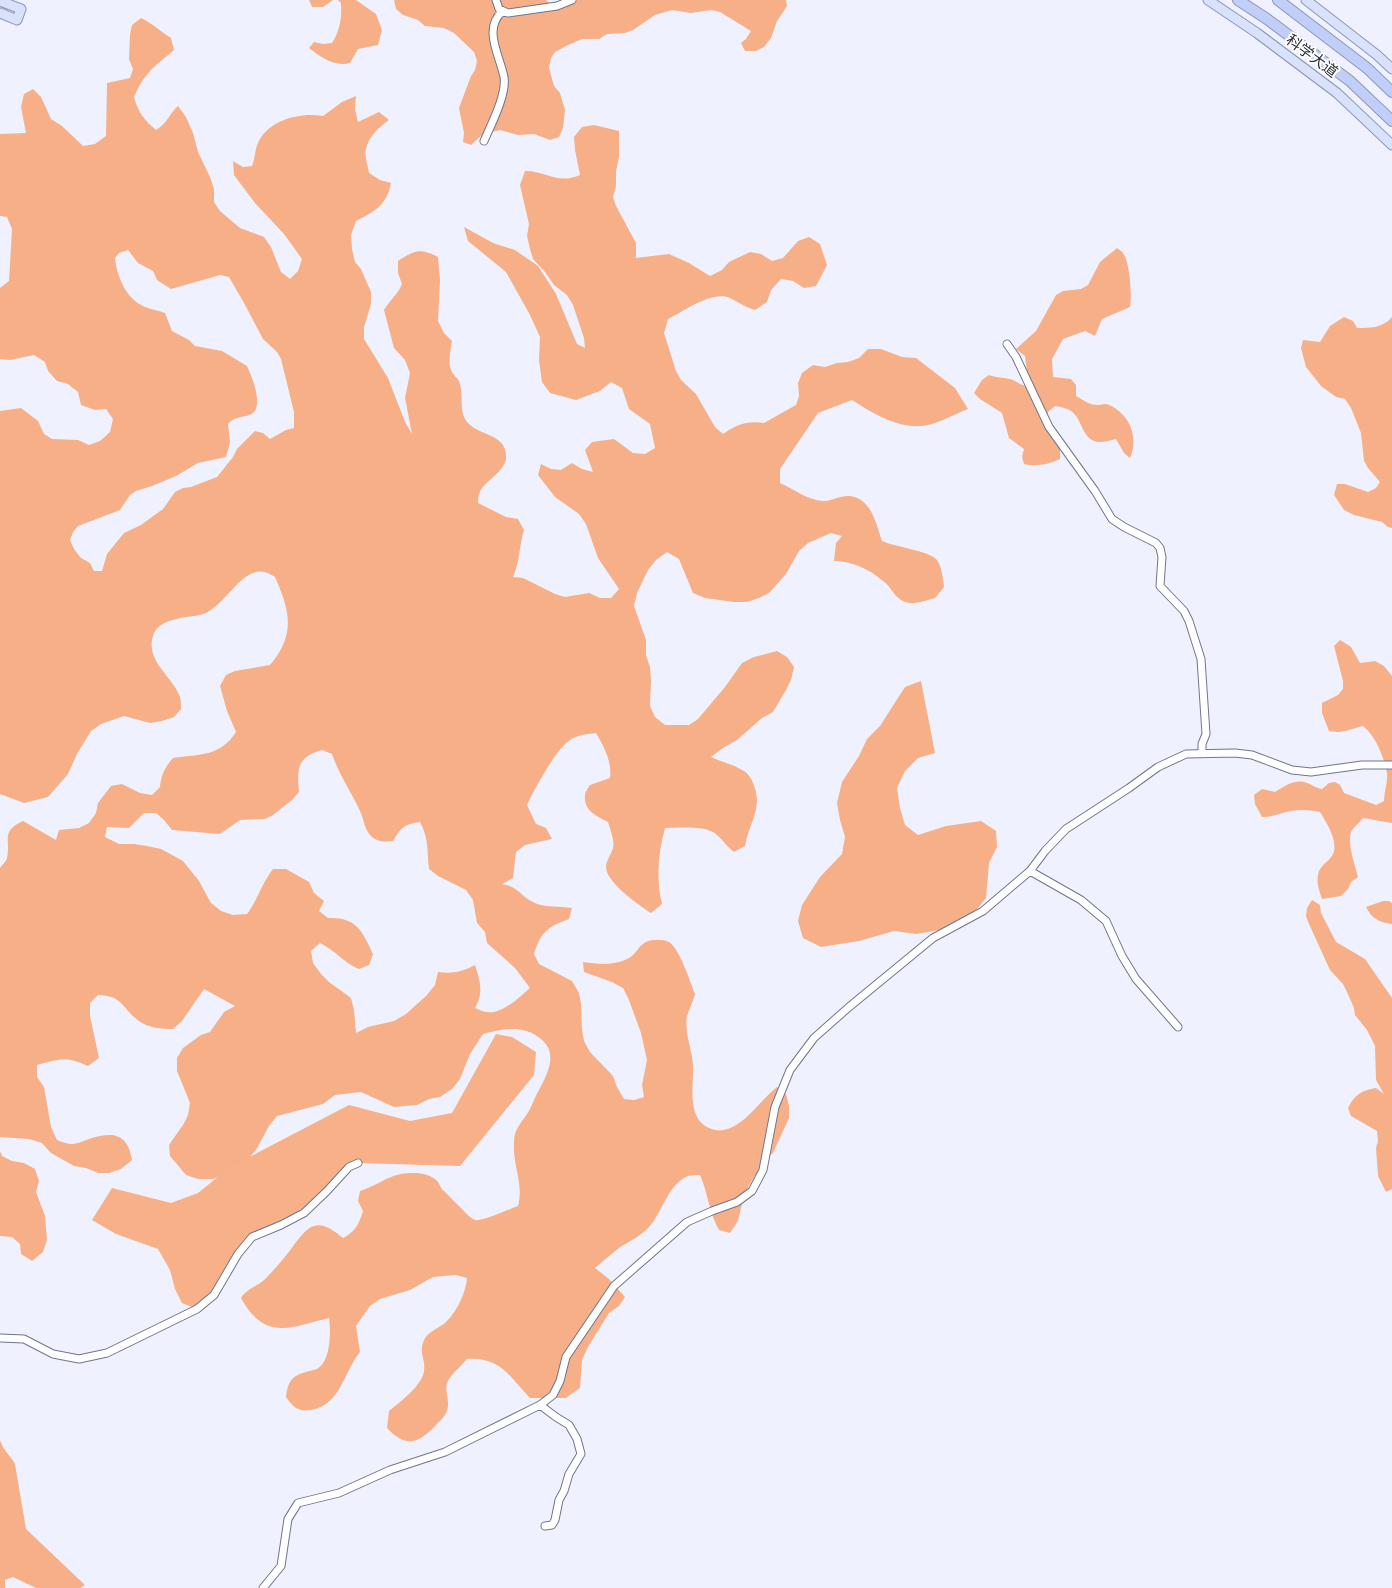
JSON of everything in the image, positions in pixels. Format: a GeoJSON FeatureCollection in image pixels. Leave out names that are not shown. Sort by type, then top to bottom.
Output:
{"type":"FeatureCollection","features":[{"type":"Feature","properties":{"kind":"highway","name":"科学大道"},"geometry":{"type":"LineString","coordinates":[[1238,0],[1267,19],[1350,81],[1392,121]]}},
{"type":"Feature","properties":{"kind":"highway","name":"科学大道"},"geometry":{"type":"LineString","coordinates":[[1278,0],[1367,68],[1392,92]]}},
{"type":"Feature","properties":{"kind":"main road","name":"科学大道"},"geometry":{"type":"LineString","coordinates":[[1208,0],[1257,33],[1337,94],[1392,145]]}},
{"type":"Feature","properties":{"kind":"main road"},"geometry":{"type":"LineString","coordinates":[[1306,0],[1377,55],[1392,69]]}},
{"type":"Feature","properties":{"kind":"main road"},"geometry":{"type":"LineString","coordinates":[[0,1],[21,9],[17,20],[0,13]]}},
{"type":"Feature","properties":{"kind":"street"},"geometry":{"type":"LineString","coordinates":[[496,0],[499,9],[508,13],[557,6],[572,0]]}},
{"type":"Feature","properties":{"kind":"street"},"geometry":{"type":"LineString","coordinates":[[484,141],[501,98],[505,79],[494,46],[493,31],[496,16],[503,11]]}},
{"type":"Feature","properties":{"kind":"street"},"geometry":{"type":"LineString","coordinates":[[1007,344],[1016,357],[1049,427],[1095,491],[1112,519],[1156,543],[1160,548],[1162,557],[1160,586],[1184,611],[1201,659],[1206,734],[1202,744],[1202,753]]}},
{"type":"Feature","properties":{"kind":"street"},"geometry":{"type":"LineString","coordinates":[[263,1588],[282,1566],[288,1519],[298,1503],[339,1493],[390,1470],[445,1452],[540,1404],[553,1395],[560,1380],[566,1357],[614,1286],[687,1222],[737,1202],[752,1191],[763,1170],[774,1107],[790,1070],[814,1038],[933,938],[982,910],[1030,871],[1045,851],[1066,830],[1158,766],[1186,754],[1235,753],[1252,755],[1292,770],[1311,772],[1362,765],[1392,765]]}},
{"type":"Feature","properties":{"kind":"street"},"geometry":{"type":"LineString","coordinates":[[1030,871],[1081,900],[1106,921],[1122,956],[1136,979],[1178,1027]]}},
{"type":"Feature","properties":{"kind":"street"},"geometry":{"type":"LineString","coordinates":[[0,1338],[24,1339],[53,1354],[79,1359],[107,1353],[116,1349],[197,1309],[214,1294],[238,1254],[252,1237],[281,1226],[304,1213],[349,1167],[358,1163]]}},
{"type":"Feature","properties":{"kind":"street"},"geometry":{"type":"LineString","coordinates":[[540,1404],[569,1425],[577,1439],[581,1454],[569,1474],[559,1500],[555,1520],[552,1525],[545,1526]]}},
{"type":"Feature","properties":{"kind":"shaded area"},"geometry":{"type":"Polygon","coordinates":[[[309,0],[333,0],[323,7],[312,7],[309,0]]]}},
{"type":"Feature","properties":{"kind":"shaded area"},"geometry":{"type":"Polygon","coordinates":[[[338,0],[356,0],[376,14],[382,30],[378,45],[358,49],[350,63],[344,64],[328,60],[309,48],[314,42],[332,43],[339,29],[341,19],[341,3],[338,0]]]}},
{"type":"Feature","properties":{"kind":"shaded area"},"geometry":{"type":"Polygon","coordinates":[[[394,0],[546,0],[552,5],[578,0],[786,0],[787,6],[777,21],[771,38],[764,47],[756,51],[745,51],[741,43],[751,31],[720,12],[711,10],[691,13],[672,10],[655,15],[633,30],[625,33],[607,34],[599,39],[582,39],[566,46],[555,52],[551,58],[549,68],[554,86],[560,93],[565,110],[563,128],[559,137],[550,140],[534,134],[518,135],[500,130],[483,134],[471,145],[463,142],[464,133],[459,108],[475,70],[477,61],[474,52],[454,33],[444,28],[425,26],[418,20],[403,15],[396,9],[394,0]]]}},
{"type":"Feature","properties":{"kind":"shaded area"},"geometry":{"type":"Polygon","coordinates":[[[141,18],[149,22],[171,38],[174,50],[151,70],[138,88],[134,97],[137,107],[148,123],[156,130],[163,125],[178,106],[186,117],[198,152],[210,177],[214,189],[214,202],[220,211],[240,228],[264,237],[271,247],[281,272],[290,279],[298,271],[302,259],[284,234],[255,203],[234,175],[233,161],[243,167],[252,166],[258,143],[263,135],[277,123],[305,115],[323,116],[342,102],[356,96],[355,109],[358,122],[379,112],[389,120],[372,136],[367,144],[365,154],[369,173],[380,180],[391,183],[389,191],[379,207],[356,221],[351,235],[355,262],[361,269],[371,292],[371,304],[364,327],[364,339],[388,378],[405,422],[412,434],[405,398],[410,373],[405,360],[394,348],[384,310],[402,284],[398,273],[398,261],[409,254],[422,251],[438,257],[440,280],[438,321],[444,333],[452,341],[450,365],[460,386],[463,414],[470,425],[497,439],[505,450],[505,463],[482,488],[478,503],[506,517],[518,519],[524,530],[513,577],[523,578],[565,597],[589,593],[600,598],[611,598],[619,589],[598,558],[586,524],[579,514],[555,497],[538,475],[541,464],[551,469],[561,470],[572,463],[582,469],[593,472],[585,450],[592,442],[614,439],[633,453],[645,454],[655,448],[650,424],[629,409],[622,388],[611,382],[600,391],[576,400],[550,393],[542,382],[539,360],[540,337],[530,315],[506,272],[468,241],[464,227],[493,243],[515,250],[538,266],[556,294],[577,344],[585,348],[584,338],[573,305],[567,295],[554,285],[533,259],[527,236],[529,224],[520,185],[525,171],[565,179],[580,175],[574,137],[582,127],[594,125],[619,131],[619,157],[613,197],[636,243],[636,258],[669,254],[689,263],[710,276],[722,270],[729,262],[750,252],[761,254],[772,261],[783,258],[798,241],[809,237],[820,244],[827,265],[816,286],[804,288],[793,281],[781,279],[771,290],[767,302],[755,310],[723,296],[707,299],[668,319],[664,333],[676,371],[681,380],[696,394],[715,427],[723,434],[742,424],[764,423],[796,405],[799,396],[798,383],[802,373],[813,365],[825,367],[848,362],[859,358],[868,349],[881,349],[902,357],[916,358],[955,388],[968,409],[933,424],[908,426],[879,416],[852,400],[818,413],[780,469],[780,483],[812,499],[823,501],[847,496],[857,498],[872,513],[882,541],[927,554],[937,560],[944,587],[935,598],[909,603],[897,597],[886,584],[866,569],[847,562],[834,561],[836,543],[842,536],[831,533],[808,543],[799,551],[786,574],[769,593],[747,602],[705,598],[693,593],[679,559],[667,552],[656,560],[648,570],[637,593],[634,606],[646,640],[646,655],[650,667],[651,681],[650,706],[655,717],[665,725],[689,725],[698,719],[742,663],[754,657],[777,651],[787,657],[794,667],[791,680],[773,712],[762,718],[737,740],[711,757],[744,771],[750,776],[753,783],[757,800],[756,808],[745,846],[734,852],[717,835],[707,830],[665,828],[659,866],[662,904],[651,913],[631,899],[617,886],[607,872],[606,866],[613,845],[608,822],[596,815],[586,805],[585,796],[590,785],[610,778],[610,766],[596,733],[586,734],[570,740],[558,752],[527,805],[536,824],[546,828],[552,839],[525,845],[516,852],[513,878],[502,884],[516,889],[537,904],[572,908],[569,919],[555,925],[542,935],[534,954],[539,964],[572,981],[579,993],[584,1041],[590,1052],[613,1076],[624,1099],[634,1100],[644,1097],[642,1085],[647,1060],[641,1033],[623,988],[584,972],[583,962],[600,964],[624,961],[646,942],[661,940],[669,942],[677,951],[695,994],[686,1022],[693,1065],[692,1091],[694,1109],[697,1117],[709,1128],[722,1130],[732,1127],[746,1118],[777,1087],[786,1094],[789,1118],[773,1153],[764,1161],[744,1195],[738,1221],[730,1233],[719,1230],[700,1175],[689,1176],[676,1184],[646,1230],[619,1248],[595,1268],[609,1279],[625,1297],[619,1306],[609,1313],[588,1347],[582,1360],[580,1388],[566,1398],[530,1398],[497,1365],[479,1359],[467,1359],[447,1383],[448,1406],[445,1415],[430,1431],[418,1440],[406,1441],[400,1439],[387,1428],[389,1411],[410,1393],[422,1377],[424,1363],[422,1345],[425,1337],[445,1323],[453,1314],[462,1296],[467,1278],[456,1275],[433,1277],[410,1290],[380,1299],[370,1306],[356,1326],[360,1352],[341,1386],[329,1402],[311,1410],[296,1408],[286,1397],[291,1380],[322,1365],[329,1345],[329,1318],[291,1327],[269,1326],[250,1312],[241,1298],[247,1291],[265,1279],[303,1234],[314,1226],[326,1227],[343,1238],[351,1233],[358,1224],[363,1211],[358,1201],[360,1191],[392,1176],[414,1173],[430,1176],[475,1220],[518,1206],[520,1190],[514,1153],[514,1137],[536,1096],[550,1064],[549,1051],[541,1039],[527,1031],[513,1029],[483,1034],[470,1054],[460,1079],[452,1089],[440,1097],[429,1099],[417,1105],[394,1107],[361,1092],[335,1095],[323,1104],[277,1116],[269,1126],[256,1150],[240,1168],[213,1179],[198,1179],[186,1175],[170,1156],[169,1145],[188,1115],[190,1103],[177,1071],[177,1058],[183,1048],[201,1035],[210,1032],[224,1012],[235,1006],[204,989],[182,1021],[173,1029],[164,1029],[151,1027],[143,1023],[133,1016],[118,1000],[98,995],[90,1003],[90,1016],[99,1058],[88,1066],[68,1060],[51,1061],[37,1065],[37,1077],[44,1087],[51,1127],[57,1140],[73,1144],[100,1136],[114,1135],[124,1140],[132,1160],[121,1169],[109,1173],[98,1173],[74,1166],[51,1153],[42,1143],[29,1139],[0,1137],[0,868],[7,858],[8,836],[11,829],[23,821],[56,840],[59,830],[79,828],[89,823],[96,813],[98,803],[111,786],[122,784],[140,793],[152,795],[160,787],[164,771],[173,758],[200,755],[223,746],[236,732],[227,711],[220,686],[226,675],[235,671],[270,665],[284,643],[287,632],[287,612],[275,577],[265,572],[256,572],[248,575],[209,611],[200,615],[166,622],[156,630],[153,636],[153,653],[156,661],[177,690],[180,699],[181,709],[174,717],[150,723],[124,716],[101,724],[91,731],[68,774],[48,797],[24,803],[0,794],[0,411],[21,408],[38,421],[44,434],[52,439],[78,440],[89,445],[100,441],[110,432],[113,419],[106,409],[95,410],[81,405],[78,392],[68,384],[57,381],[48,371],[45,362],[34,355],[10,360],[0,359],[0,288],[9,281],[12,229],[7,217],[0,216],[0,134],[26,133],[21,107],[24,94],[33,89],[41,97],[51,119],[62,126],[83,146],[95,144],[106,136],[107,83],[130,78],[133,69],[129,59],[132,25],[141,18]],[[128,250],[119,253],[115,258],[120,280],[128,293],[145,307],[165,313],[172,331],[189,340],[195,346],[222,351],[247,366],[256,393],[257,407],[249,415],[236,418],[228,424],[230,442],[226,457],[198,463],[176,476],[136,491],[130,495],[120,510],[78,526],[70,540],[74,549],[81,558],[90,563],[94,571],[102,571],[107,554],[124,533],[141,525],[163,509],[175,492],[217,477],[237,449],[255,431],[263,433],[270,439],[286,430],[294,428],[294,412],[281,359],[277,352],[263,339],[229,277],[220,275],[171,289],[157,280],[153,271],[138,263],[128,250]],[[322,750],[308,756],[300,765],[298,776],[299,792],[292,800],[265,819],[240,820],[220,834],[172,830],[156,813],[144,813],[129,828],[107,827],[105,837],[119,844],[134,844],[161,849],[183,861],[199,881],[211,903],[221,911],[233,915],[247,914],[273,869],[286,869],[309,882],[314,893],[324,901],[319,911],[328,918],[338,918],[352,923],[361,932],[373,954],[369,965],[359,969],[320,943],[311,951],[313,963],[321,974],[351,998],[356,1033],[368,1027],[394,1021],[406,1014],[435,985],[438,972],[457,972],[475,965],[480,982],[480,997],[475,1008],[482,1011],[498,1011],[516,1000],[530,988],[515,968],[487,943],[485,932],[477,923],[473,900],[466,890],[438,876],[429,869],[426,839],[420,822],[404,827],[393,841],[381,841],[373,838],[367,830],[360,811],[332,754],[322,750]]]}},
{"type":"Feature","properties":{"kind":"shaded area"},"geometry":{"type":"Polygon","coordinates":[[[1117,248],[1123,252],[1129,271],[1131,287],[1130,307],[1102,319],[1095,336],[1085,331],[1063,339],[1052,359],[1053,377],[1071,379],[1076,385],[1076,396],[1092,404],[1108,404],[1122,414],[1131,427],[1133,435],[1133,450],[1130,458],[1124,453],[1116,439],[1102,442],[1094,441],[1086,434],[1071,411],[1055,406],[1048,412],[1047,421],[1060,444],[1060,459],[1043,464],[1024,464],[1022,457],[1024,449],[1009,438],[1002,413],[974,393],[982,380],[989,375],[1010,379],[1029,387],[1025,356],[1016,349],[1036,331],[1056,295],[1063,291],[1081,289],[1088,285],[1100,262],[1117,248]]]}},
{"type":"Feature","properties":{"kind":"shaded area"},"geometry":{"type":"Polygon","coordinates":[[[1344,317],[1353,321],[1357,328],[1380,325],[1392,317],[1392,528],[1382,522],[1354,515],[1344,510],[1334,495],[1337,484],[1345,484],[1368,492],[1376,488],[1380,482],[1364,461],[1361,433],[1351,408],[1345,399],[1336,397],[1321,386],[1306,367],[1301,348],[1303,340],[1320,342],[1330,326],[1344,317]]]}},
{"type":"Feature","properties":{"kind":"shaded area"},"geometry":{"type":"Polygon","coordinates":[[[1340,640],[1351,647],[1360,663],[1375,661],[1384,666],[1392,676],[1392,823],[1363,818],[1350,835],[1358,877],[1351,882],[1348,889],[1341,896],[1322,899],[1318,884],[1319,872],[1332,856],[1334,840],[1320,812],[1298,810],[1262,817],[1255,804],[1254,795],[1262,789],[1275,792],[1286,785],[1298,781],[1322,789],[1329,783],[1335,782],[1340,785],[1344,793],[1376,805],[1384,801],[1387,773],[1384,760],[1371,735],[1363,726],[1343,732],[1329,731],[1322,713],[1322,703],[1338,695],[1343,689],[1343,681],[1334,646],[1340,640]]]}},
{"type":"Feature","properties":{"kind":"shaded area"},"geometry":{"type":"Polygon","coordinates":[[[921,681],[935,753],[918,758],[905,771],[897,788],[905,825],[918,835],[946,826],[981,821],[996,831],[997,847],[989,863],[986,898],[963,926],[916,934],[894,931],[859,941],[821,947],[803,938],[798,921],[802,905],[820,877],[842,854],[845,837],[837,803],[842,782],[859,756],[867,739],[880,726],[905,687],[921,681]]]}},
{"type":"Feature","properties":{"kind":"shaded area"},"geometry":{"type":"Polygon","coordinates":[[[1312,900],[1320,905],[1321,913],[1336,942],[1365,959],[1392,998],[1392,1189],[1386,1192],[1378,1176],[1377,1131],[1351,1116],[1348,1108],[1356,1096],[1367,1090],[1376,1088],[1384,1094],[1376,1080],[1375,1046],[1367,1030],[1355,1015],[1354,1008],[1343,984],[1330,970],[1309,924],[1306,916],[1307,908],[1312,900]]]}},
{"type":"Feature","properties":{"kind":"shaded area"},"geometry":{"type":"Polygon","coordinates":[[[1383,901],[1392,903],[1392,924],[1376,919],[1366,907],[1383,901]]]}},
{"type":"Feature","properties":{"kind":"shaded area"},"geometry":{"type":"Polygon","coordinates":[[[496,1034],[512,1037],[536,1052],[534,1075],[460,1166],[358,1163],[304,1213],[252,1237],[214,1295],[197,1309],[182,1303],[175,1289],[170,1270],[158,1249],[116,1234],[92,1220],[112,1188],[171,1203],[198,1193],[230,1167],[349,1105],[410,1121],[452,1113],[496,1034]]]}},
{"type":"Feature","properties":{"kind":"shaded area"},"geometry":{"type":"Polygon","coordinates":[[[0,1151],[2,1156],[12,1161],[24,1163],[35,1169],[39,1181],[36,1192],[45,1216],[47,1240],[43,1252],[32,1261],[21,1254],[20,1244],[12,1237],[0,1236],[0,1151]]]}},
{"type":"Feature","properties":{"kind":"shaded area"},"geometry":{"type":"Polygon","coordinates":[[[0,1440],[15,1464],[26,1529],[85,1585],[80,1588],[36,1588],[13,1577],[5,1580],[5,1588],[0,1588],[0,1440]]]}}]}
